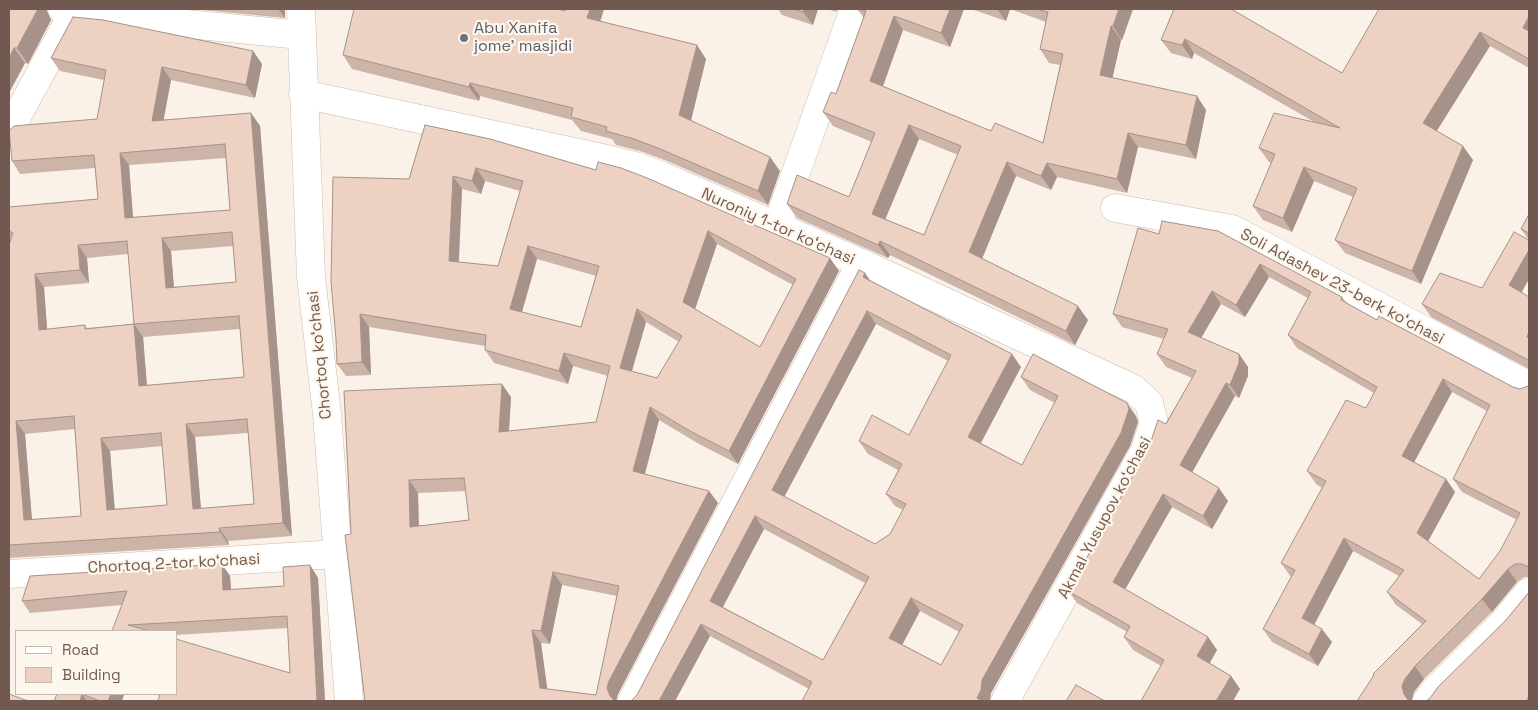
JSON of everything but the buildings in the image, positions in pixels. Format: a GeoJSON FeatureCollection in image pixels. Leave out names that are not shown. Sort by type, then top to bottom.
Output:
{"type":"FeatureCollection","features":[{"type":"Feature","properties":{"kind":"street"},"geometry":{"type":"LineString","coordinates":[[777,226],[854,9]]}},
{"type":"Feature","properties":{"kind":"street"},"geometry":{"type":"LineString","coordinates":[[9,131],[67,11],[301,22]]}},
{"type":"Feature","properties":{"kind":"street","name":"Chortoq koʻchasi"},"geometry":{"type":"LineString","coordinates":[[301,22],[311,276],[327,414],[349,701]]}},
{"type":"Feature","properties":{"kind":"street","name":"Nuroniy 1-tor koʻchasi"},"geometry":{"type":"LineString","coordinates":[[303,94],[611,160],[662,176],[861,263],[632,701]]}},
{"type":"Feature","properties":{"kind":"street","name":"Soli Adashev 23-berk koʻchasi"},"geometry":{"type":"LineString","coordinates":[[1115,208],[1232,229],[1529,386]]}},
{"type":"Feature","properties":{"kind":"street","name":"Akmal Yusupov koʻchasi"},"geometry":{"type":"LineString","coordinates":[[861,263],[1134,389],[1149,403],[1154,423],[1144,452],[1005,701]]}},
{"type":"Feature","properties":{"kind":"street","name":"Chortoq 2-tor koʻchasi"},"geometry":{"type":"LineString","coordinates":[[9,574],[338,554]]}},
{"type":"Feature","properties":{"kind":"street"},"geometry":{"type":"LineString","coordinates":[[1427,701],[1435,690],[1503,623],[1529,592]]}},
{"type":"Feature","properties":{"kind":"place","name":"Abu Xanifa jome' masjidi"},"geometry":{"type":"Point","coordinates":[464,38]}}]}
